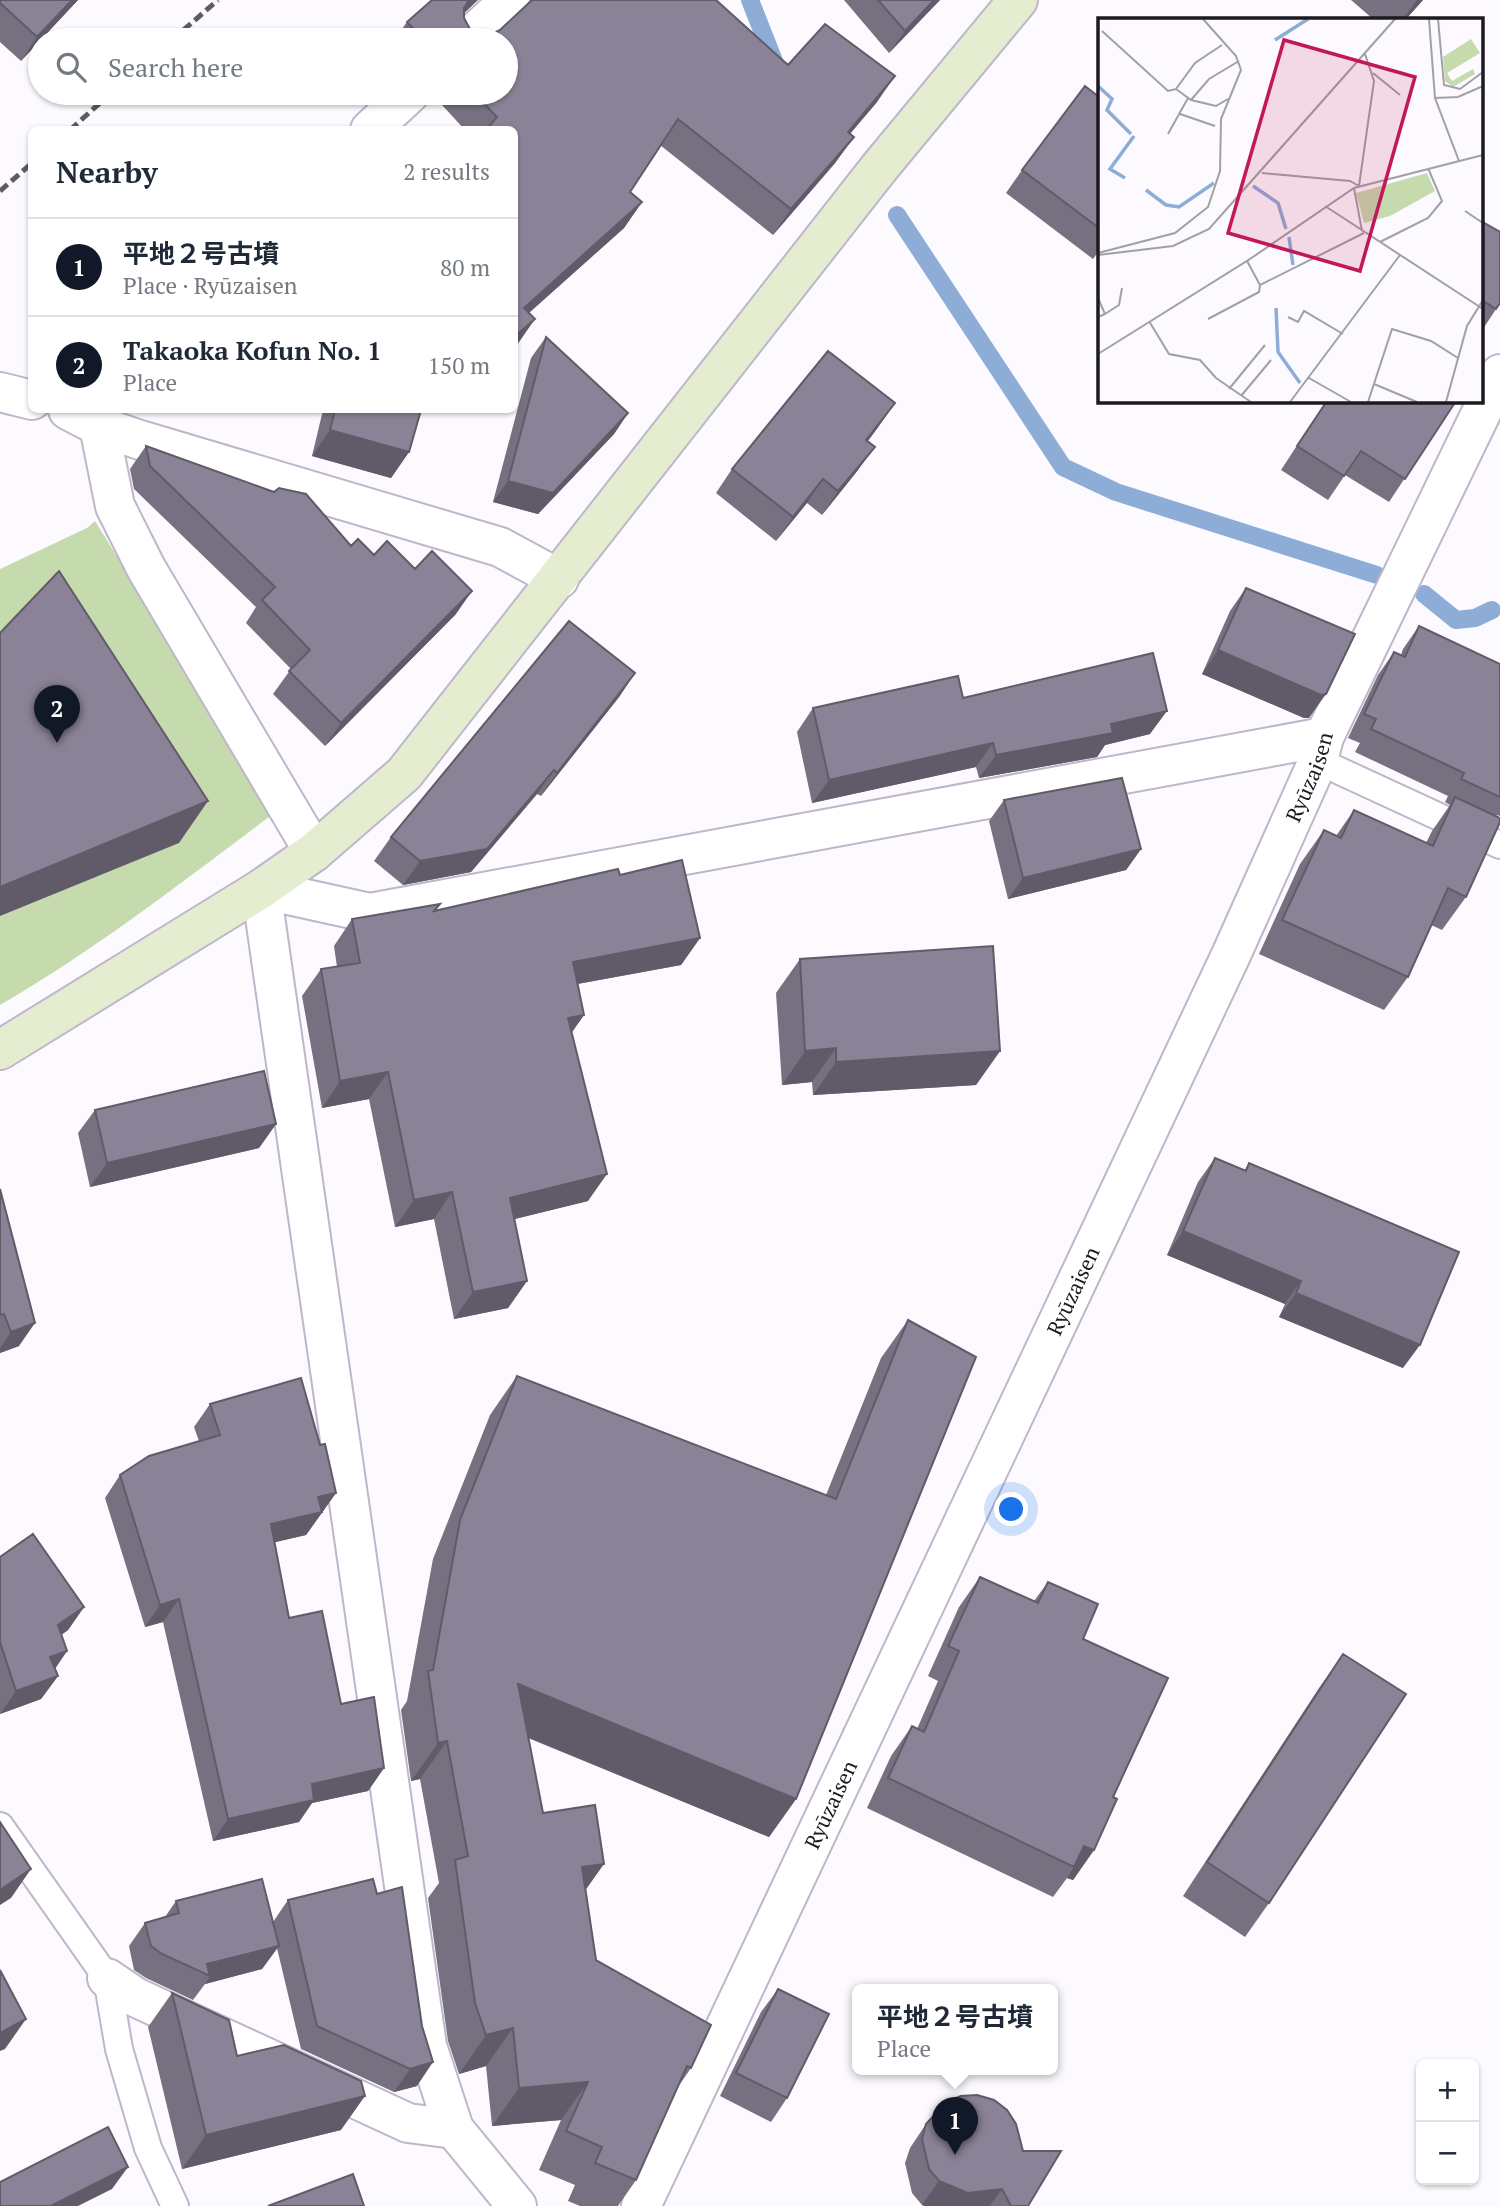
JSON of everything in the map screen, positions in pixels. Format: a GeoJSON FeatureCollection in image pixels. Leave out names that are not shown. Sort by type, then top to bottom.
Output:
{"type":"FeatureCollection","features":[{"type":"Feature","properties":{"kind":"street"},"geometry":{"type":"LineString","coordinates":[[480,28],[510,0]]}},
{"type":"Feature","properties":{"kind":"street"},"geometry":{"type":"LineString","coordinates":[[0,1049],[261,889],[314,852],[404,774],[879,168],[1018,0]]}},
{"type":"Feature","properties":{"kind":"street"},"geometry":{"type":"LineString","coordinates":[[374,126],[397,105]]}},
{"type":"Feature","properties":{"kind":"street","name":"Ryūzaisen"},"geometry":{"type":"LineString","coordinates":[[641,2206],[1231,955],[1321,749],[1500,374]]}},
{"type":"Feature","properties":{"kind":"street"},"geometry":{"type":"LineString","coordinates":[[0,392],[28,399]]}},
{"type":"Feature","properties":{"kind":"street"},"geometry":{"type":"LineString","coordinates":[[76,414],[500,547],[559,579]]}},
{"type":"Feature","properties":{"kind":"street"},"geometry":{"type":"LineString","coordinates":[[76,414],[115,506],[146,568],[314,852]]}},
{"type":"Feature","properties":{"kind":"street"},"geometry":{"type":"LineString","coordinates":[[261,889],[370,913],[1321,749]]}},
{"type":"Feature","properties":{"kind":"street"},"geometry":{"type":"LineString","coordinates":[[261,889],[427,2046],[454,2129],[517,2206]]}},
{"type":"Feature","properties":{"kind":"street"},"geometry":{"type":"LineString","coordinates":[[107,1978],[135,1997],[408,2123],[454,2129]]}},
{"type":"Feature","properties":{"kind":"lane"},"geometry":{"type":"LineString","coordinates":[[1321,749],[1500,845]]}},
{"type":"Feature","properties":{"kind":"lane"},"geometry":{"type":"LineString","coordinates":[[0,1826],[107,1978],[119,2049],[144,2136],[175,2206]]}},
{"type":"Feature","properties":{"kind":"green space"},"geometry":{"type":"Polygon","coordinates":[[[95,521],[185,666],[215,726],[277,811],[107,937],[0,1005],[0,569],[87,528],[95,521]]]}},
{"type":"Feature","properties":{"kind":"building"},"geometry":{"type":"Polygon","coordinates":[[[0,0],[72,0],[46,28],[28,29],[0,0]]]}},
{"type":"Feature","properties":{"kind":"building"},"geometry":{"type":"Polygon","coordinates":[[[432,0],[469,0],[464,8],[464,18],[469,28],[413,28],[407,22],[432,0]]]}},
{"type":"Feature","properties":{"kind":"building"},"geometry":{"type":"Polygon","coordinates":[[[532,0],[716,0],[788,65],[825,24],[895,76],[848,132],[854,137],[791,209],[678,119],[630,192],[642,202],[524,308],[535,319],[518,334],[518,126],[489,126],[497,117],[486,105],[518,105],[518,28],[502,28],[532,0]]]}},
{"type":"Feature","properties":{"kind":"building"},"geometry":{"type":"Polygon","coordinates":[[[878,0],[934,0],[905,31],[878,0]]]}},
{"type":"Feature","properties":{"kind":"building"},"geometry":{"type":"Polygon","coordinates":[[[1085,86],[1098,96],[1098,227],[1022,170],[1085,86]]]}},
{"type":"Feature","properties":{"kind":"building"},"geometry":{"type":"Polygon","coordinates":[[[1482,222],[1500,232],[1500,303],[1496,309],[1485,302],[1482,306],[1482,222]]]}},
{"type":"Feature","properties":{"kind":"building"},"geometry":{"type":"Polygon","coordinates":[[[546,337],[628,413],[553,493],[508,481],[546,337]]]}},
{"type":"Feature","properties":{"kind":"building"},"geometry":{"type":"Polygon","coordinates":[[[828,351],[895,403],[866,440],[875,447],[838,491],[823,479],[793,517],[732,469],[828,351]]]}},
{"type":"Feature","properties":{"kind":"building"},"geometry":{"type":"Polygon","coordinates":[[[1326,402],[1455,402],[1405,479],[1361,451],[1344,476],[1297,446],[1326,402]]]}},
{"type":"Feature","properties":{"kind":"building"},"geometry":{"type":"Polygon","coordinates":[[[334,413],[420,413],[409,452],[330,430],[334,413]]]}},
{"type":"Feature","properties":{"kind":"building"},"geometry":{"type":"Polygon","coordinates":[[[146,446],[274,492],[279,488],[306,494],[351,546],[358,539],[374,555],[387,541],[415,569],[432,551],[472,591],[341,723],[289,671],[310,650],[262,600],[275,587],[150,466],[146,446]]]}},
{"type":"Feature","properties":{"kind":"building"},"geometry":{"type":"Polygon","coordinates":[[[59,571],[208,801],[0,887],[0,633],[59,571]]]}},
{"type":"Feature","properties":{"kind":"building"},"geometry":{"type":"Polygon","coordinates":[[[1246,588],[1355,634],[1326,694],[1321,695],[1218,650],[1246,588]]]}},
{"type":"Feature","properties":{"kind":"building"},"geometry":{"type":"Polygon","coordinates":[[[569,621],[635,673],[557,773],[554,770],[487,849],[420,861],[391,837],[569,621]]]}},
{"type":"Feature","properties":{"kind":"building"},"geometry":{"type":"Polygon","coordinates":[[[1419,626],[1500,664],[1500,797],[1461,779],[1464,773],[1371,729],[1376,719],[1364,714],[1394,652],[1405,657],[1419,626]]]}},
{"type":"Feature","properties":{"kind":"building"},"geometry":{"type":"Polygon","coordinates":[[[1153,653],[1167,711],[1111,724],[1113,733],[996,755],[993,743],[829,780],[813,708],[958,676],[963,698],[1153,653]]]}},
{"type":"Feature","properties":{"kind":"building"},"geometry":{"type":"Polygon","coordinates":[[[1122,778],[1141,849],[1023,878],[1004,800],[1122,778]]]}},
{"type":"Feature","properties":{"kind":"building"},"geometry":{"type":"Polygon","coordinates":[[[1455,797],[1500,818],[1500,822],[1466,897],[1448,888],[1408,977],[1282,920],[1324,830],[1341,838],[1354,810],[1433,846],[1455,797]]]}},
{"type":"Feature","properties":{"kind":"building"},"geometry":{"type":"Polygon","coordinates":[[[682,860],[700,938],[573,962],[584,1015],[568,1018],[607,1174],[510,1198],[527,1281],[473,1292],[452,1192],[414,1200],[388,1072],[340,1081],[321,969],[360,963],[352,919],[440,904],[434,911],[618,869],[620,875],[682,860]]]}},
{"type":"Feature","properties":{"kind":"building"},"geometry":{"type":"Polygon","coordinates":[[[993,946],[1000,1051],[836,1062],[836,1048],[805,1051],[800,959],[993,946]]]}},
{"type":"Feature","properties":{"kind":"building"},"geometry":{"type":"Polygon","coordinates":[[[264,1071],[276,1124],[107,1163],[95,1110],[264,1071]]]}},
{"type":"Feature","properties":{"kind":"building"},"geometry":{"type":"Polygon","coordinates":[[[1215,1158],[1246,1171],[1249,1163],[1459,1252],[1420,1345],[1296,1293],[1301,1281],[1183,1231],[1215,1158]]]}},
{"type":"Feature","properties":{"kind":"building"},"geometry":{"type":"Polygon","coordinates":[[[0,1189],[35,1323],[11,1332],[4,1314],[0,1315],[0,1189]]]}},
{"type":"Feature","properties":{"kind":"building"},"geometry":{"type":"Polygon","coordinates":[[[908,1320],[976,1357],[796,1799],[518,1684],[543,1813],[595,1805],[604,1864],[582,1867],[596,1960],[711,2025],[691,2068],[687,2066],[636,2180],[595,2163],[602,2147],[566,2131],[588,2082],[519,2088],[513,2028],[486,2035],[475,2003],[455,1860],[468,1856],[447,1741],[438,1743],[428,1671],[433,1670],[460,1520],[517,1376],[836,1499],[908,1320]]]}},
{"type":"Feature","properties":{"kind":"building"},"geometry":{"type":"Polygon","coordinates":[[[301,1378],[320,1445],[325,1444],[336,1493],[318,1497],[322,1512],[271,1524],[289,1618],[322,1611],[341,1704],[374,1697],[384,1768],[312,1784],[314,1800],[228,1819],[179,1599],[160,1605],[120,1475],[149,1456],[220,1435],[210,1404],[301,1378]]]}},
{"type":"Feature","properties":{"kind":"building"},"geometry":{"type":"Polygon","coordinates":[[[33,1534],[84,1607],[58,1625],[67,1651],[50,1657],[58,1676],[16,1691],[0,1642],[0,1557],[33,1534]]]}},
{"type":"Feature","properties":{"kind":"building"},"geometry":{"type":"Polygon","coordinates":[[[980,1577],[1038,1603],[1048,1582],[1098,1604],[1083,1639],[1168,1678],[1113,1797],[1117,1799],[1094,1850],[1084,1846],[1074,1867],[888,1778],[912,1726],[924,1732],[959,1651],[948,1646],[980,1577]]]}},
{"type":"Feature","properties":{"kind":"building"},"geometry":{"type":"Polygon","coordinates":[[[1343,1654],[1406,1694],[1269,1903],[1207,1862],[1343,1654]]]}},
{"type":"Feature","properties":{"kind":"building"},"geometry":{"type":"Polygon","coordinates":[[[0,1822],[31,1869],[0,1890],[0,1822]]]}},
{"type":"Feature","properties":{"kind":"building"},"geometry":{"type":"Polygon","coordinates":[[[262,1879],[279,1946],[207,1964],[210,1976],[162,1954],[151,1946],[145,1923],[179,1913],[176,1901],[262,1879]]]}},
{"type":"Feature","properties":{"kind":"building"},"geometry":{"type":"Polygon","coordinates":[[[373,1879],[377,1894],[402,1887],[422,2026],[433,2062],[410,2069],[317,2026],[288,1900],[373,1879]]]}},
{"type":"Feature","properties":{"kind":"building"},"geometry":{"type":"Polygon","coordinates":[[[0,1970],[26,2019],[0,2033],[0,1970]]]}},
{"type":"Feature","properties":{"kind":"building"},"geometry":{"type":"Polygon","coordinates":[[[778,1989],[829,2014],[787,2098],[736,2073],[778,1989]]]}},
{"type":"Feature","properties":{"kind":"building"},"geometry":{"type":"Polygon","coordinates":[[[172,1993],[229,2020],[237,2056],[284,2045],[361,2081],[365,2096],[206,2135],[172,1993]]]}},
{"type":"Feature","properties":{"kind":"building"},"geometry":{"type":"Polygon","coordinates":[[[977,2095],[994,2100],[1007,2110],[1016,2124],[1023,2151],[1061,2151],[1028,2206],[1011,2206],[1002,2189],[968,2193],[939,2181],[929,2169],[922,2139],[926,2124],[947,2101],[961,2096],[977,2095]]]}},
{"type":"Feature","properties":{"kind":"building"},"geometry":{"type":"Polygon","coordinates":[[[108,2127],[128,2167],[51,2206],[0,2206],[0,2182],[108,2127]]]}},
{"type":"Feature","properties":{"kind":"building"},"geometry":{"type":"Polygon","coordinates":[[[353,2174],[364,2206],[268,2206],[353,2174]]]}},
{"type":"Feature","properties":{"kind":"waterway"},"geometry":{"type":"LineString","coordinates":[[750,0],[778,71]]}},
{"type":"Feature","properties":{"kind":"waterway"},"geometry":{"type":"LineString","coordinates":[[897,215],[1063,467],[1116,492],[1377,575]]}},
{"type":"Feature","properties":{"kind":"waterway"},"geometry":{"type":"LineString","coordinates":[[1424,594],[1456,620],[1475,618],[1492,610]]}},
{"type":"Feature","properties":{"kind":"railway"},"geometry":{"type":"LineString","coordinates":[[186,28],[218,0]]}},
{"type":"Feature","properties":{"kind":"railway"},"geometry":{"type":"LineString","coordinates":[[74,126],[98,105]]}},
{"type":"Feature","properties":{"kind":"railway"},"geometry":{"type":"LineString","coordinates":[[0,191],[28,166]]}},
{"type":"Feature","properties":{"kind":"place","name":"Takaoka Kofun No. 1"},"geometry":{"type":"Point","coordinates":[57,743]}},
{"type":"Feature","properties":{"kind":"place","name":"平地２号古墳"},"geometry":{"type":"Point","coordinates":[955,2155]}}]}
